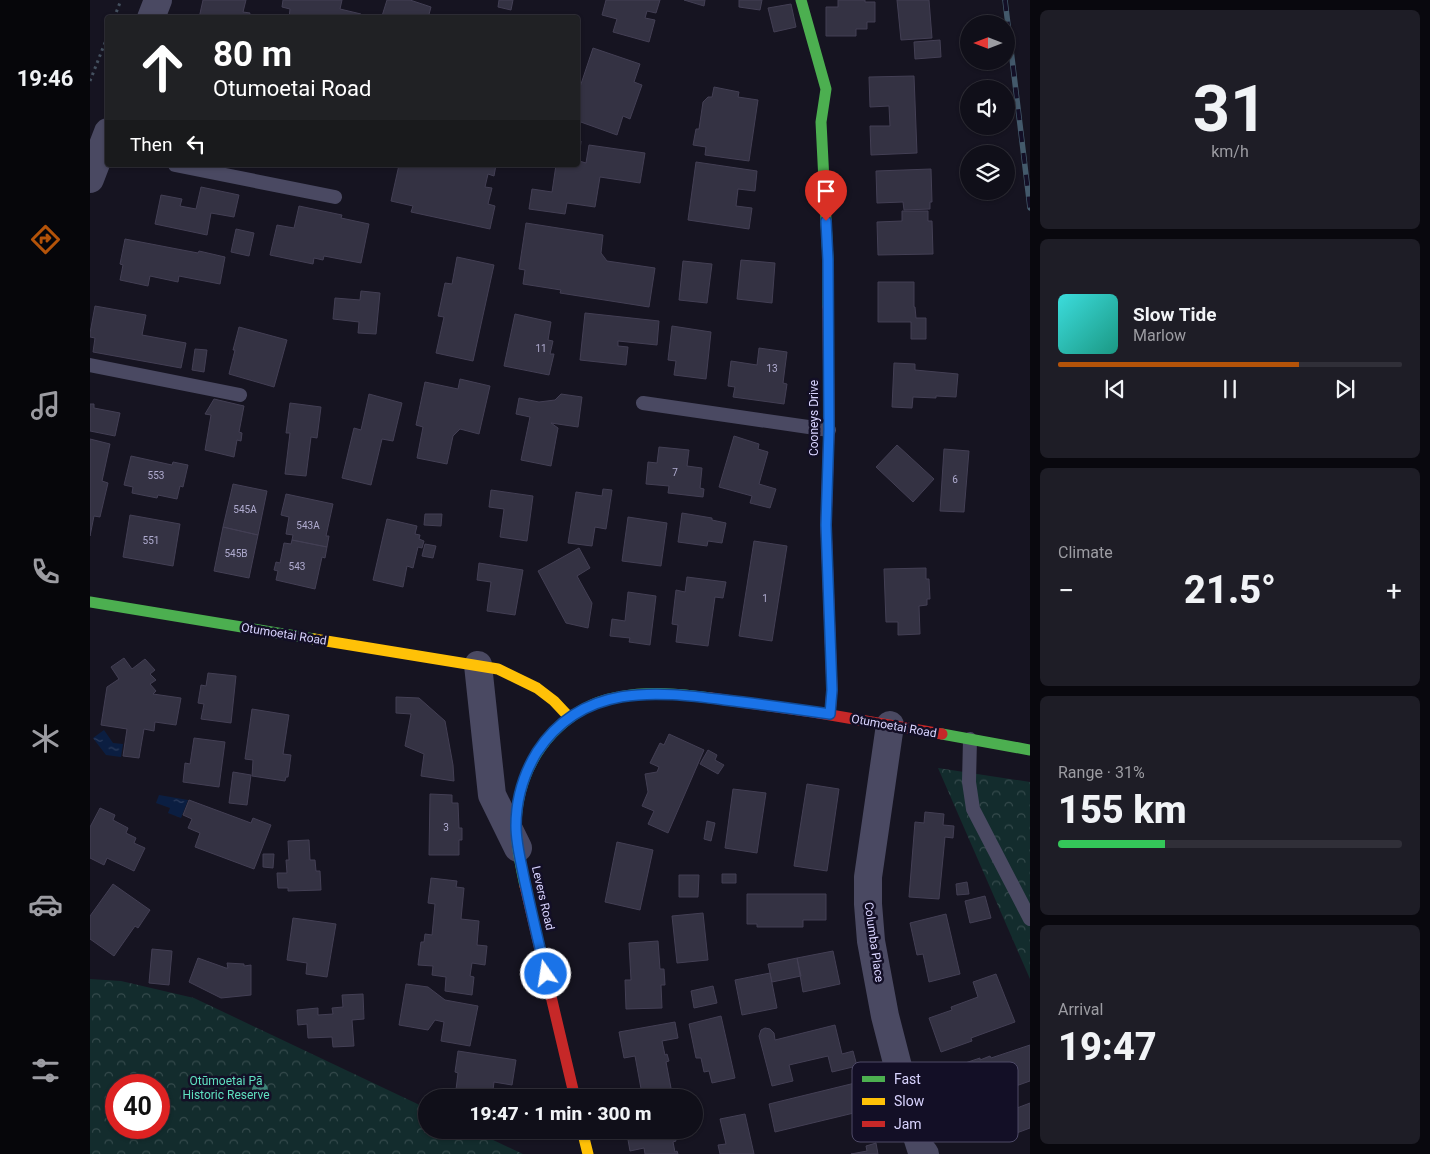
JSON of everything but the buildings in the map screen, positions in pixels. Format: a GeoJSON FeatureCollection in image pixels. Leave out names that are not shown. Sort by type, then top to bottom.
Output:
{"type":"FeatureCollection","features":[{"type":"Feature","properties":{"kind":"street"},"geometry":{"type":"LineString","coordinates":[[152,15],[158,0]]}},
{"type":"Feature","properties":{"kind":"street","name":"Cooneys Drive"},"geometry":{"type":"LineString","coordinates":[[801,0],[826,89],[821,122],[828,260],[829,430],[826,525],[832,690],[830,714]]}},
{"type":"Feature","properties":{"kind":"street"},"geometry":{"type":"LineString","coordinates":[[90,179],[105,145]]}},
{"type":"Feature","properties":{"kind":"street","name":"Otumoetai Road"},"geometry":{"type":"LineString","coordinates":[[90,602],[498,669],[527,682],[555,700],[569,717],[594,704],[615,697],[635,694],[714,698],[830,714],[1030,750]]}},
{"type":"Feature","properties":{"kind":"street"},"geometry":{"type":"LineString","coordinates":[[478,665],[492,794],[518,848]]}},
{"type":"Feature","properties":{"kind":"street","name":"Levers Road"},"geometry":{"type":"LineString","coordinates":[[569,717],[543,743],[528,766],[520,789],[516,828],[518,848],[572,1089]]}},
{"type":"Feature","properties":{"kind":"street","name":"Columba Place"},"geometry":{"type":"LineString","coordinates":[[890,725],[868,877],[868,904],[871,941],[885,1016],[897,1062]]}},
{"type":"Feature","properties":{"kind":"street"},"geometry":{"type":"LineString","coordinates":[[584,1139],[588,1154]]}},
{"type":"Feature","properties":{"kind":"street","name":"Columba Place"},"geometry":{"type":"LineString","coordinates":[[919,1142],[925,1154]]}},
{"type":"Feature","properties":{"kind":"lane"},"geometry":{"type":"LineString","coordinates":[[185,167],[335,197]]}},
{"type":"Feature","properties":{"kind":"lane"},"geometry":{"type":"LineString","coordinates":[[90,365],[240,395]]}},
{"type":"Feature","properties":{"kind":"lane"},"geometry":{"type":"LineString","coordinates":[[643,403],[829,430]]}},
{"type":"Feature","properties":{"kind":"lane"},"geometry":{"type":"LineString","coordinates":[[970,739],[969,782],[973,809],[1030,919]]}},
{"type":"Feature","properties":{"kind":"path"},"geometry":{"type":"LineString","coordinates":[[115,15],[120,0]]}},
{"type":"Feature","properties":{"kind":"path"},"geometry":{"type":"LineString","coordinates":[[90,81],[105,43]]}},
{"type":"Feature","properties":{"kind":"green space"},"geometry":{"type":"Polygon","coordinates":[[[938,768],[1030,782],[1030,979],[938,768]]]}},
{"type":"Feature","properties":{"kind":"green space","name":"Otūmoetai Pā Historic Reserve"},"geometry":{"type":"Polygon","coordinates":[[[90,979],[121,981],[194,998],[418,1104],[418,1139],[491,1139],[523,1154],[90,1154],[90,979]]]}},
{"type":"Feature","properties":{"kind":"water"},"geometry":{"type":"Polygon","coordinates":[[[104,730],[113,743],[123,744],[121,757],[106,755],[93,738],[104,730]]]}},
{"type":"Feature","properties":{"kind":"water"},"geometry":{"type":"Polygon","coordinates":[[[159,795],[188,800],[181,818],[168,813],[170,808],[156,803],[159,795]]]}},
{"type":"Feature","properties":{"kind":"railway"},"geometry":{"type":"LineString","coordinates":[[1005,0],[1030,208]]}},
{"type":"Feature","properties":{"kind":"traffic: fast"},"geometry":{"type":"LineString","coordinates":[[801,0],[826,89],[821,122],[828,260],[828,307]]}},
{"type":"Feature","properties":{"kind":"traffic: fast"},"geometry":{"type":"LineString","coordinates":[[90,602],[314,639]]}},
{"type":"Feature","properties":{"kind":"traffic: fast"},"geometry":{"type":"LineString","coordinates":[[525,886],[516,834],[518,803],[530,766],[552,734],[582,710],[600,702],[619,697],[676,694],[711,698]]}},
{"type":"Feature","properties":{"kind":"traffic: fast"},"geometry":{"type":"LineString","coordinates":[[942,734],[1030,750]]}},
{"type":"Feature","properties":{"kind":"traffic: slow"},"geometry":{"type":"LineString","coordinates":[[314,639],[498,669],[537,688],[554,701],[569,717]]}},
{"type":"Feature","properties":{"kind":"traffic: slow"},"geometry":{"type":"LineString","coordinates":[[584,1139],[588,1154]]}},
{"type":"Feature","properties":{"kind":"traffic: jam"},"geometry":{"type":"LineString","coordinates":[[828,307],[829,430],[826,525],[832,689],[830,714]]}},
{"type":"Feature","properties":{"kind":"traffic: jam"},"geometry":{"type":"LineString","coordinates":[[711,698],[813,712],[942,734]]}},
{"type":"Feature","properties":{"kind":"traffic: jam"},"geometry":{"type":"LineString","coordinates":[[525,886],[573,1089]]}},
{"type":"Feature","properties":{"kind":"route"},"geometry":{"type":"LineString","coordinates":[[546,974],[524,880],[516,828],[520,789],[528,766],[543,743],[557,727],[569,717],[594,704],[615,697],[635,694],[714,698],[830,714],[832,690],[826,525],[829,430],[826,221]]}}]}
